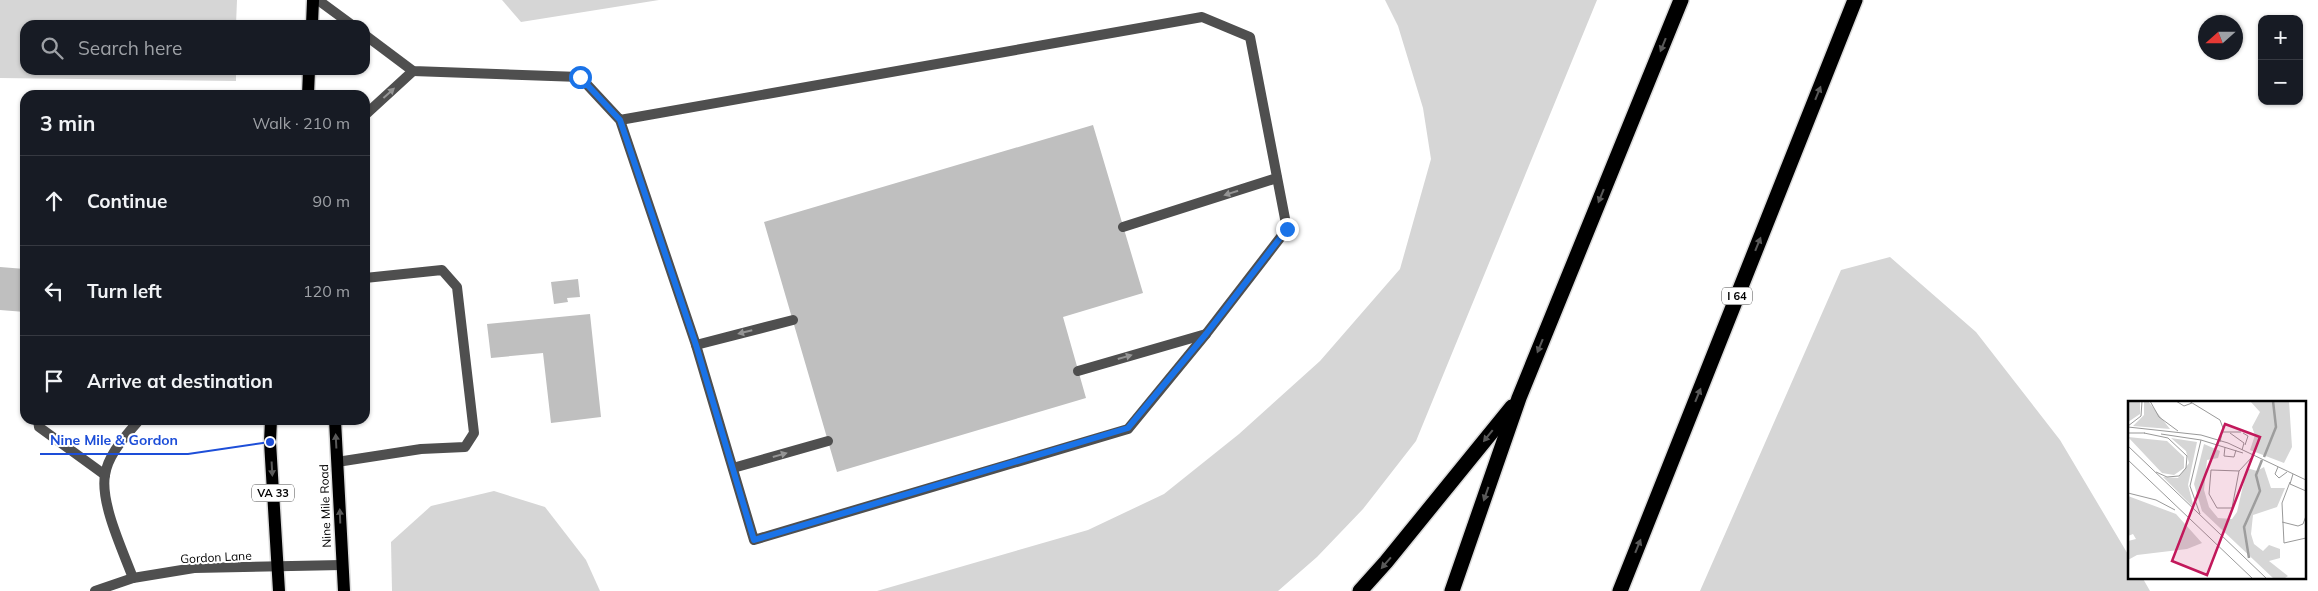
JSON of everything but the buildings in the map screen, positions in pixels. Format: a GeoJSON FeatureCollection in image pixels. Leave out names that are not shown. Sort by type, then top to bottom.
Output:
{"type":"FeatureCollection","features":[{"type":"Feature","properties":{"kind":"highway"},"geometry":{"type":"LineString","coordinates":[[1452,591],[1519,398],[1681,0]]}},
{"type":"Feature","properties":{"kind":"highway","name":"I 64"},"geometry":{"type":"LineString","coordinates":[[1620,591],[1855,0]]}},
{"type":"Feature","properties":{"kind":"highway"},"geometry":{"type":"LineString","coordinates":[[1360,591],[1392,555],[1519,398]]}},
{"type":"Feature","properties":{"kind":"main road"},"geometry":{"type":"LineString","coordinates":[[312,20],[313,0]]}},
{"type":"Feature","properties":{"kind":"main road"},"geometry":{"type":"LineString","coordinates":[[308,90],[309,75]]}},
{"type":"Feature","properties":{"kind":"main road","name":"VA 33"},"geometry":{"type":"LineString","coordinates":[[271,425],[270,442],[279,591]]}},
{"type":"Feature","properties":{"kind":"main road","name":"Nine Mile Road"},"geometry":{"type":"LineString","coordinates":[[335,425],[344,591]]}},
{"type":"Feature","properties":{"kind":"street"},"geometry":{"type":"LineString","coordinates":[[318,0],[345,20]]}},
{"type":"Feature","properties":{"kind":"street"},"geometry":{"type":"LineString","coordinates":[[370,39],[413,71],[580,77],[620,120],[696,345],[754,540],[1128,428],[1206,334],[1287,229],[1250,37],[1202,17],[620,120]]}},
{"type":"Feature","properties":{"kind":"street"},"geometry":{"type":"LineString","coordinates":[[370,110],[413,71]]}},
{"type":"Feature","properties":{"kind":"street"},"geometry":{"type":"LineString","coordinates":[[1123,227],[1277,178]]}},
{"type":"Feature","properties":{"kind":"street"},"geometry":{"type":"LineString","coordinates":[[337,462],[421,449],[466,447],[474,433],[457,287],[442,270],[370,277]]}},
{"type":"Feature","properties":{"kind":"street"},"geometry":{"type":"LineString","coordinates":[[696,345],[793,320]]}},
{"type":"Feature","properties":{"kind":"street"},"geometry":{"type":"LineString","coordinates":[[1078,371],[1206,334]]}},
{"type":"Feature","properties":{"kind":"street"},"geometry":{"type":"LineString","coordinates":[[39,425],[104,475]]}},
{"type":"Feature","properties":{"kind":"street"},"geometry":{"type":"LineString","coordinates":[[133,578],[106,506],[104,475],[116,447],[135,425]]}},
{"type":"Feature","properties":{"kind":"street"},"geometry":{"type":"LineString","coordinates":[[733,468],[828,441]]}},
{"type":"Feature","properties":{"kind":"street","name":"Gordon Lane"},"geometry":{"type":"LineString","coordinates":[[95,591],[133,578],[194,568],[342,565]]}},
{"type":"Feature","properties":{"kind":"shaded area"},"geometry":{"type":"Polygon","coordinates":[[[0,0],[237,0],[236,20],[20,20],[20,75],[236,75],[236,81],[0,78],[0,0]]]}},
{"type":"Feature","properties":{"kind":"shaded area"},"geometry":{"type":"Polygon","coordinates":[[[502,0],[659,0],[521,22],[502,0]]]}},
{"type":"Feature","properties":{"kind":"shaded area"},"geometry":{"type":"Polygon","coordinates":[[[1385,0],[1597,0],[1416,441],[1363,509],[1317,557],[1278,591],[877,591],[1088,530],[1164,494],[1239,434],[1320,361],[1400,269],[1431,159],[1423,108],[1398,26],[1385,0]]]}},
{"type":"Feature","properties":{"kind":"shaded area"},"geometry":{"type":"Polygon","coordinates":[[[1890,257],[1976,332],[2060,440],[2128,554],[2128,578],[2143,578],[2150,591],[1700,591],[1841,270],[1890,257]]]}},
{"type":"Feature","properties":{"kind":"shaded area"},"geometry":{"type":"Polygon","coordinates":[[[494,491],[545,507],[586,560],[600,591],[392,591],[391,542],[431,506],[494,491]]]}},
{"type":"Feature","properties":{"kind":"place","name":"Nine Mile & Gordon"},"geometry":{"type":"Point","coordinates":[270,442]}},
{"type":"Feature","properties":{"kind":"route"},"geometry":{"type":"LineString","coordinates":[[580,77],[620,120],[696,345],[754,540],[1128,428],[1206,334],[1287,229]]}}]}
